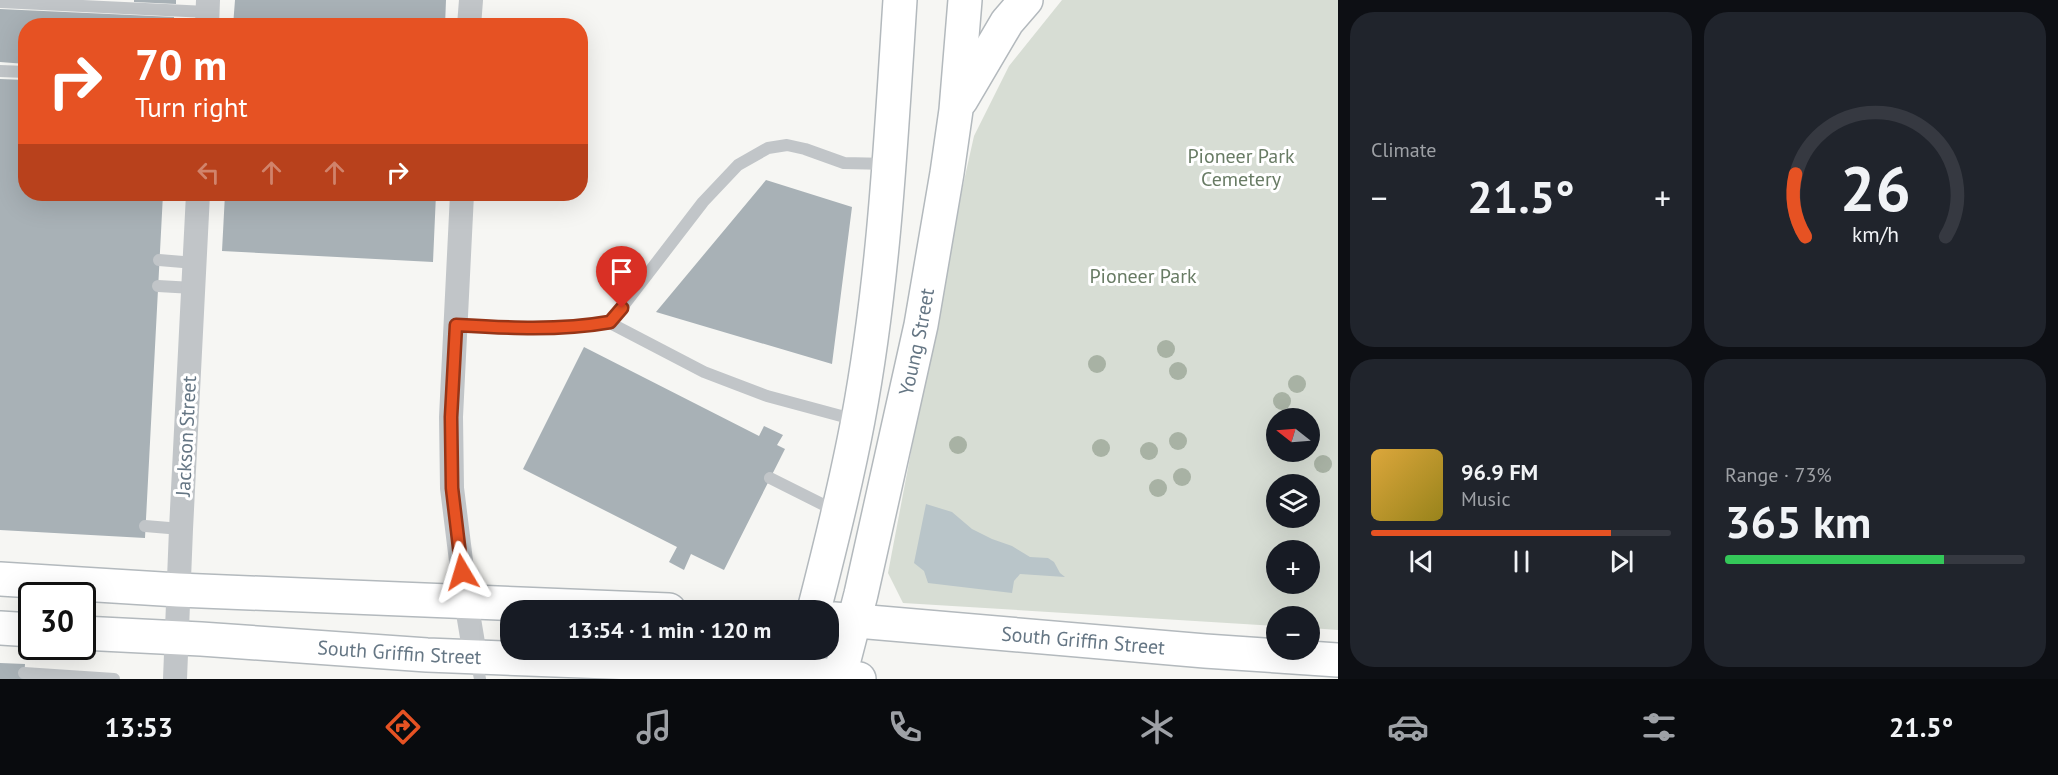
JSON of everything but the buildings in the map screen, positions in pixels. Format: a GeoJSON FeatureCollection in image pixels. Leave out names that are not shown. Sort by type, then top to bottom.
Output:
{"type":"FeatureCollection","features":[{"type":"Feature","properties":{"kind":"main road"},"geometry":{"type":"LineString","coordinates":[[816,600],[858,420],[876,296],[890,165],[900,0]]}},
{"type":"Feature","properties":{"kind":"main road","name":"Young Street"},"geometry":{"type":"LineString","coordinates":[[846,678],[841,620],[921,325],[956,110],[965,0]]}},
{"type":"Feature","properties":{"kind":"main road"},"geometry":{"type":"LineString","coordinates":[[956,110],[1006,22],[1026,0]]}},
{"type":"Feature","properties":{"kind":"main road"},"geometry":{"type":"LineString","coordinates":[[0,579],[178,590],[500,603]]}},
{"type":"Feature","properties":{"kind":"main road","name":"South Griffin Street"},"geometry":{"type":"LineString","coordinates":[[841,620],[1171,648],[1330,666]]}},
{"type":"Feature","properties":{"kind":"main road"},"geometry":{"type":"LineString","coordinates":[[0,628],[18,629]]}},
{"type":"Feature","properties":{"kind":"main road","name":"South Griffin Street"},"geometry":{"type":"LineString","coordinates":[[96,634],[405,653],[478,667],[651,671],[793,666],[846,678]]}},
{"type":"Feature","properties":{"kind":"street"},"geometry":{"type":"LineString","coordinates":[[470,18],[471,0]]}},
{"type":"Feature","properties":{"kind":"street","name":"Jackson Street"},"geometry":{"type":"LineString","coordinates":[[175,679],[198,201]]}},
{"type":"Feature","properties":{"kind":"street"},"geometry":{"type":"LineString","coordinates":[[462,201],[451,417],[452,488],[466,601],[478,667]]}},
{"type":"Feature","properties":{"kind":"lane"},"geometry":{"type":"LineString","coordinates":[[0,2],[207,12]]}},
{"type":"Feature","properties":{"kind":"lane"},"geometry":{"type":"LineString","coordinates":[[0,70],[18,71]]}},
{"type":"Feature","properties":{"kind":"lane"},"geometry":{"type":"LineString","coordinates":[[610,322],[703,202],[738,165],[768,148],[786,145],[805,149],[844,163],[890,165]]}},
{"type":"Feature","properties":{"kind":"lane"},"geometry":{"type":"LineString","coordinates":[[159,260],[195,262]]}},
{"type":"Feature","properties":{"kind":"lane"},"geometry":{"type":"LineString","coordinates":[[158,286],[193,288]]}},
{"type":"Feature","properties":{"kind":"lane"},"geometry":{"type":"LineString","coordinates":[[456,325],[514,328],[580,327],[610,322],[704,372],[767,396],[858,420]]}},
{"type":"Feature","properties":{"kind":"lane"},"geometry":{"type":"LineString","coordinates":[[770,478],[837,512]]}},
{"type":"Feature","properties":{"kind":"lane"},"geometry":{"type":"LineString","coordinates":[[145,526],[181,529]]}},
{"type":"Feature","properties":{"kind":"lane"},"geometry":{"type":"LineString","coordinates":[[24,673],[111,679]]}},
{"type":"Feature","properties":{"kind":"green space","name":"Pioneer Park"},"geometry":{"type":"Polygon","coordinates":[[[1062,0],[1338,0],[1338,630],[1320,629],[1320,606],[1266,606],[1266,625],[903,603],[888,573],[955,221],[974,136],[1009,66],[1062,0]]]}},
{"type":"Feature","properties":{"kind":"shaded area"},"geometry":{"type":"Polygon","coordinates":[[[926,504],[952,512],[972,529],[1012,546],[1030,557],[1048,558],[1054,562],[1065,577],[1020,574],[1014,581],[1012,593],[928,583],[924,571],[914,563],[926,504]]]}},
{"type":"Feature","properties":{"kind":"route"},"geometry":{"type":"LineString","coordinates":[[462,572],[452,488],[451,417],[456,325],[514,328],[580,327],[610,322],[622,308]]}},
{"type":"Feature","properties":{"kind":"park label","name":"Pioneer Park Cemetery"},"geometry":{"type":"Point","coordinates":[1241,168]}}]}
